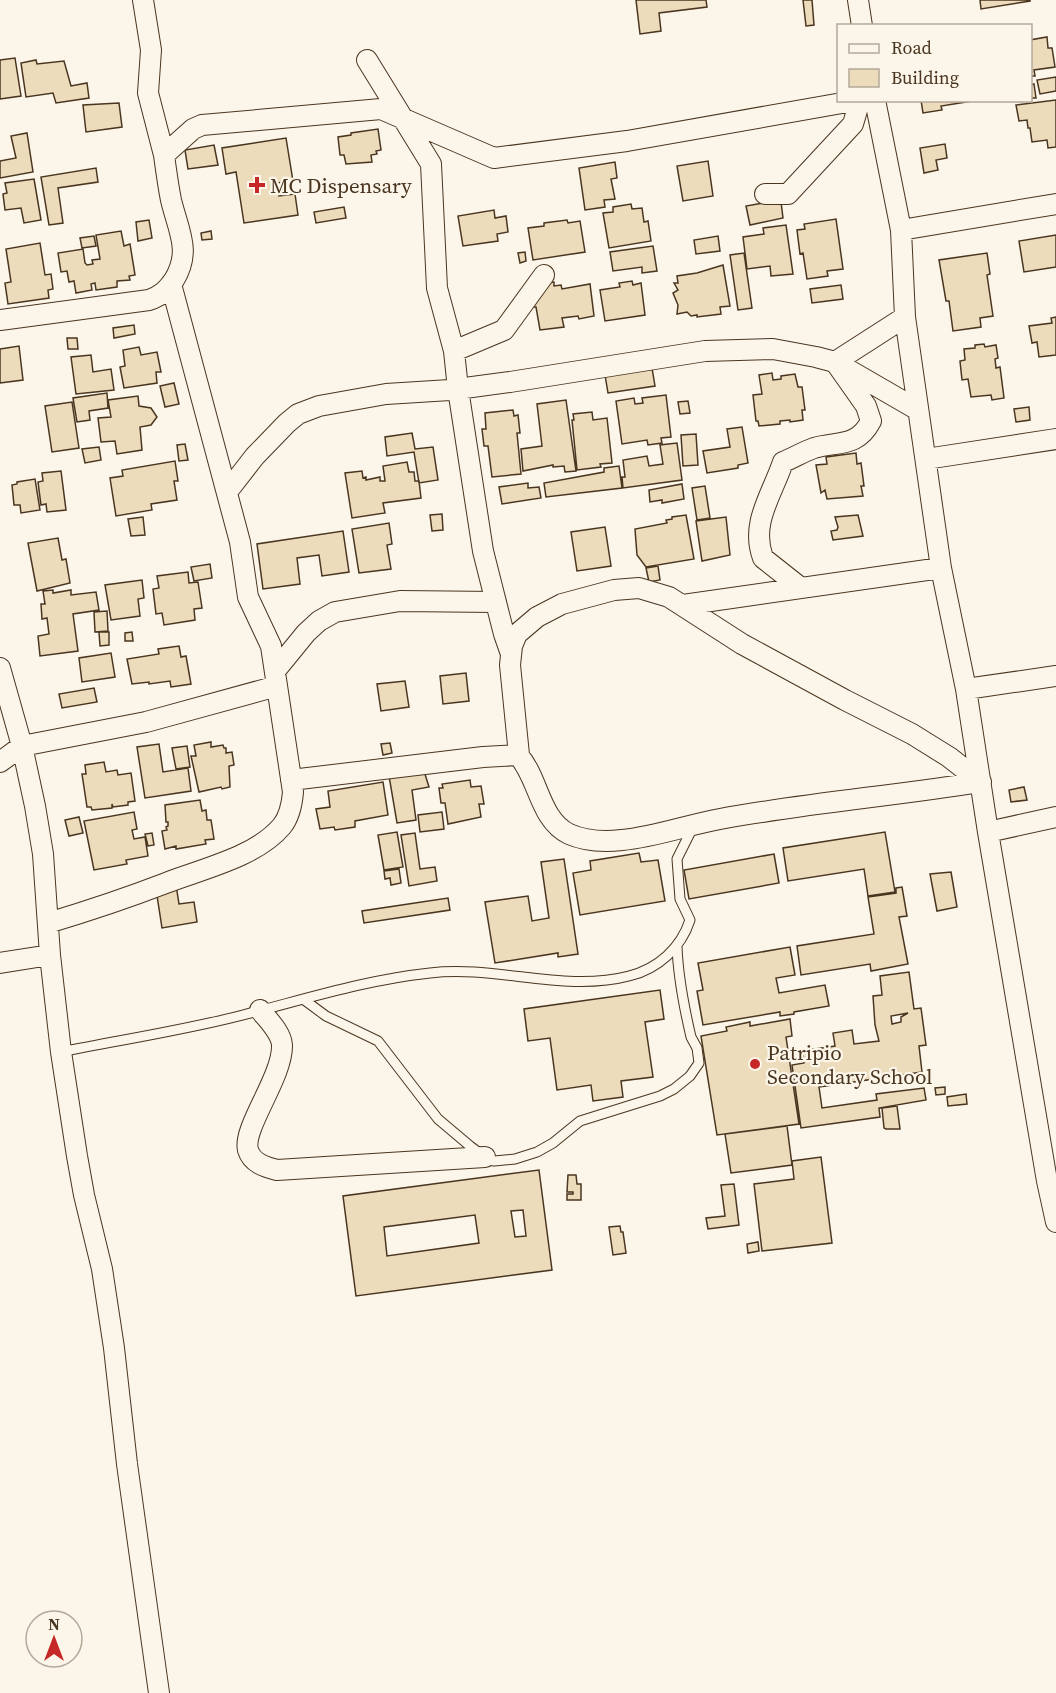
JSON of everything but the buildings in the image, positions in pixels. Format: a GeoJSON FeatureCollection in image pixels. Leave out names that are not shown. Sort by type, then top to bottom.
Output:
{"type":"FeatureCollection","features":[{"type":"Feature","properties":{"kind":"street"},"geometry":{"type":"LineString","coordinates":[[0,320],[149,300],[161,295],[171,284],[181,266],[184,243],[171,200],[164,154],[148,93],[152,50],[143,0]]}},
{"type":"Feature","properties":{"kind":"street"},"geometry":{"type":"LineString","coordinates":[[858,0],[862,24]]}},
{"type":"Feature","properties":{"kind":"street"},"geometry":{"type":"LineString","coordinates":[[367,60],[431,164],[437,288],[454,351],[478,528],[511,654],[519,755],[551,818],[558,827],[590,840],[622,841],[694,825],[848,799],[981,783]]}},
{"type":"Feature","properties":{"kind":"street"},"geometry":{"type":"LineString","coordinates":[[164,154],[193,129],[212,123],[381,109],[494,158],[627,141],[849,102]]}},
{"type":"Feature","properties":{"kind":"street"},"geometry":{"type":"LineString","coordinates":[[765,194],[788,194],[853,124],[859,102]]}},
{"type":"Feature","properties":{"kind":"street"},"geometry":{"type":"LineString","coordinates":[[874,102],[901,230],[906,317],[941,568],[966,689],[988,832],[1051,1180],[1056,1222]]}},
{"type":"Feature","properties":{"kind":"street"},"geometry":{"type":"LineString","coordinates":[[901,230],[1056,204]]}},
{"type":"Feature","properties":{"kind":"street"},"geometry":{"type":"LineString","coordinates":[[454,351],[504,330],[543,275]]}},
{"type":"Feature","properties":{"kind":"street"},"geometry":{"type":"LineString","coordinates":[[48,923],[142,893],[254,847],[273,835],[287,819],[292,801],[291,780],[271,645],[248,597],[240,542],[171,284]]}},
{"type":"Feature","properties":{"kind":"street"},"geometry":{"type":"LineString","coordinates":[[835,362],[906,317]]}},
{"type":"Feature","properties":{"kind":"street"},"geometry":{"type":"LineString","coordinates":[[227,492],[255,456],[278,432],[298,414],[308,409],[329,403],[386,394],[458,389],[705,351],[773,349],[835,362],[918,411]]}},
{"type":"Feature","properties":{"kind":"street"},"geometry":{"type":"LineString","coordinates":[[801,588],[763,558],[758,535],[760,516],[783,462],[812,449],[846,443],[858,438],[867,430],[871,421],[866,405],[835,362]]}},
{"type":"Feature","properties":{"kind":"street"},"geometry":{"type":"LineString","coordinates":[[926,459],[1056,439]]}},
{"type":"Feature","properties":{"kind":"street"},"geometry":{"type":"LineString","coordinates":[[683,605],[941,568]]}},
{"type":"Feature","properties":{"kind":"street"},"geometry":{"type":"LineString","coordinates":[[511,654],[516,637],[528,623],[553,608],[614,590],[639,588],[663,594],[742,644],[912,734],[949,757],[981,783]]}},
{"type":"Feature","properties":{"kind":"street"},"geometry":{"type":"LineString","coordinates":[[0,762],[22,746],[146,722],[276,678],[306,633],[319,621],[335,612],[400,601],[496,602]]}},
{"type":"Feature","properties":{"kind":"street"},"geometry":{"type":"LineString","coordinates":[[0,668],[22,746],[43,854],[50,955],[61,1052],[82,1185],[102,1269],[159,1693]]}},
{"type":"Feature","properties":{"kind":"street"},"geometry":{"type":"LineString","coordinates":[[966,689],[1056,676]]}},
{"type":"Feature","properties":{"kind":"street"},"geometry":{"type":"LineString","coordinates":[[291,780],[483,757],[519,755]]}},
{"type":"Feature","properties":{"kind":"street"},"geometry":{"type":"LineString","coordinates":[[988,832],[1056,818]]}},
{"type":"Feature","properties":{"kind":"street"},"geometry":{"type":"LineString","coordinates":[[0,963],[50,955]]}},
{"type":"Feature","properties":{"kind":"street"},"geometry":{"type":"LineString","coordinates":[[260,1010],[273,1026],[282,1044],[275,1078],[248,1135],[248,1150],[262,1167],[277,1170],[485,1157]]}},
{"type":"Feature","properties":{"kind":"lane"},"geometry":{"type":"LineString","coordinates":[[61,1052],[203,1025],[352,985],[429,973],[470,971],[524,978],[579,981],[617,978],[642,972],[658,963],[677,946],[685,935],[690,920],[680,899],[677,859],[694,825]]}},
{"type":"Feature","properties":{"kind":"lane"},"geometry":{"type":"LineString","coordinates":[[303,999],[326,1016],[378,1041],[395,1060],[434,1114],[451,1131],[489,1160],[501,1161],[537,1152],[553,1143],[580,1120],[667,1093],[690,1076],[699,1063],[699,1055],[698,1048],[691,1037],[681,992],[677,946]]}},
{"type":"Feature","properties":{"kind":"place","name":"MC Dispensary"},"geometry":{"type":"Point","coordinates":[257,185]}},
{"type":"Feature","properties":{"kind":"place","name":"Patripio Secondary School"},"geometry":{"type":"Point","coordinates":[755,1064]}}]}
